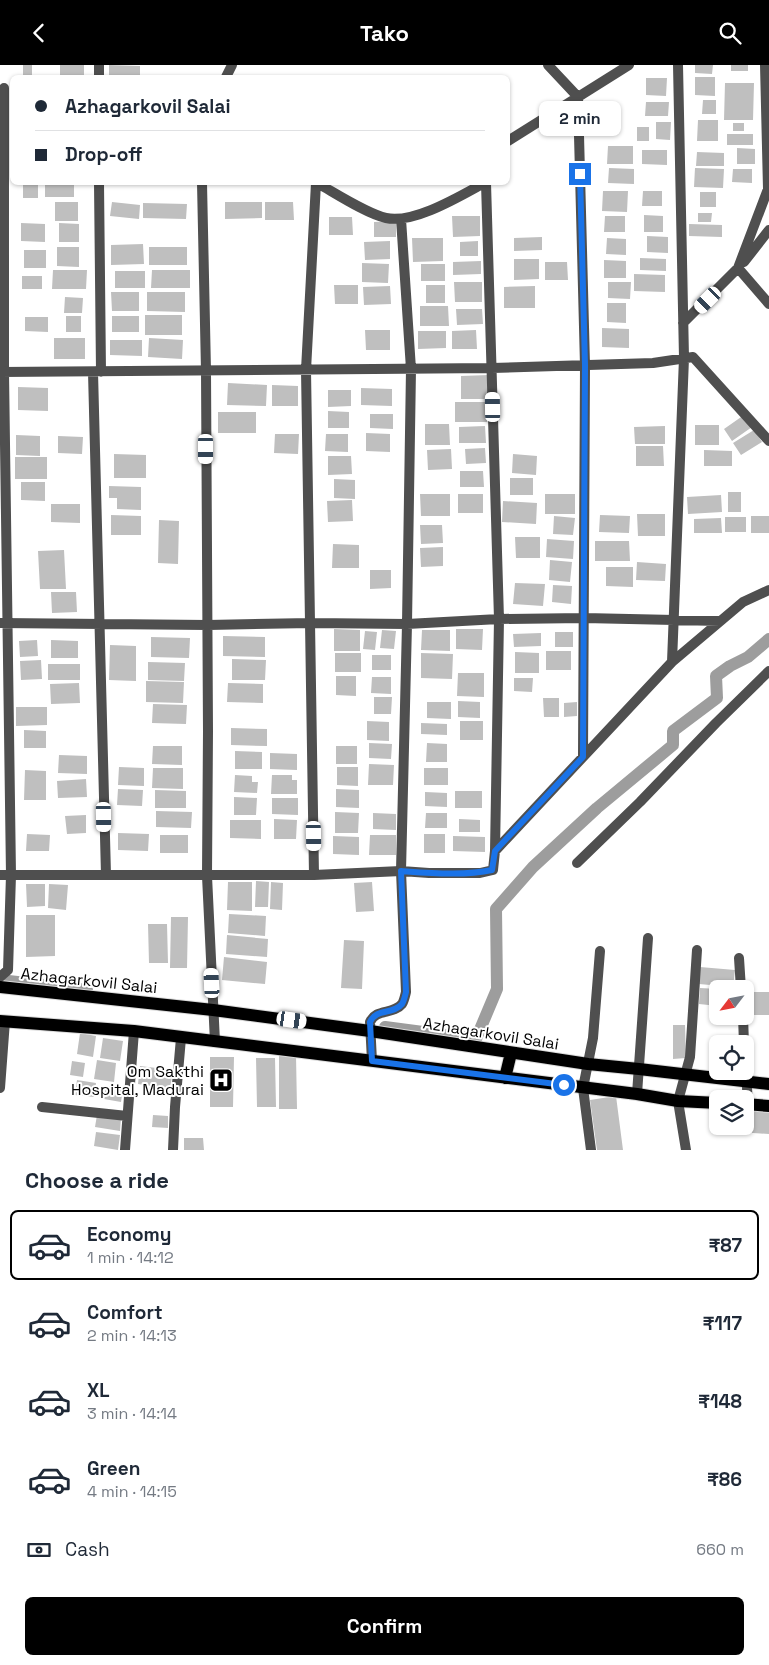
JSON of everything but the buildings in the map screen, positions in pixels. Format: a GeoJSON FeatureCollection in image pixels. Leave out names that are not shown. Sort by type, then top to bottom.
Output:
{"type":"FeatureCollection","features":[{"type":"Feature","properties":{"kind":"main road","name":"Azhagarkovil Salai"},"geometry":{"type":"LineString","coordinates":[[1,979],[370,1026],[511,1053],[588,1064],[769,1084]]}},
{"type":"Feature","properties":{"kind":"main road"},"geometry":{"type":"LineString","coordinates":[[2,1021],[134,1031],[638,1094],[678,1101],[709,1103]]}},
{"type":"Feature","properties":{"kind":"main road"},"geometry":{"type":"LineString","coordinates":[[505,1078],[511,1053]]}},
{"type":"Feature","properties":{"kind":"main road"},"geometry":{"type":"LineString","coordinates":[[754,1105],[769,1106]]}},
{"type":"Feature","properties":{"kind":"street"},"geometry":{"type":"LineString","coordinates":[[548,65],[578,97],[585,365],[583,757]]}},
{"type":"Feature","properties":{"kind":"street"},"geometry":{"type":"LineString","coordinates":[[510,140],[629,65]]}},
{"type":"Feature","properties":{"kind":"street"},"geometry":{"type":"LineString","coordinates":[[672,662],[684,358],[678,65]]}},
{"type":"Feature","properties":{"kind":"street"},"geometry":{"type":"LineString","coordinates":[[738,268],[768,189],[765,65]]}},
{"type":"Feature","properties":{"kind":"street"},"geometry":{"type":"LineString","coordinates":[[1,979],[8,970],[5,875],[2,372],[4,88]]}},
{"type":"Feature","properties":{"kind":"street"},"geometry":{"type":"LineString","coordinates":[[99,185],[97,372],[100,624],[106,875]]}},
{"type":"Feature","properties":{"kind":"street"},"geometry":{"type":"LineString","coordinates":[[202,185],[208,625],[207,875],[215,1042]]}},
{"type":"Feature","properties":{"kind":"street"},"geometry":{"type":"LineString","coordinates":[[314,875],[306,370],[316,185]]}},
{"type":"Feature","properties":{"kind":"street"},"geometry":{"type":"LineString","coordinates":[[320,185],[374,214],[387,218],[401,219],[438,207],[481,185]]}},
{"type":"Feature","properties":{"kind":"street"},"geometry":{"type":"LineString","coordinates":[[5,875],[314,875],[401,871],[480,873],[492,870],[495,851],[499,619],[485,185]]}},
{"type":"Feature","properties":{"kind":"street"},"geometry":{"type":"LineString","coordinates":[[372,1061],[370,1026],[372,1017],[376,1013],[394,1010],[403,1004],[406,992],[401,871],[411,369],[401,219]]}},
{"type":"Feature","properties":{"kind":"street"},"geometry":{"type":"LineString","coordinates":[[683,323],[738,268],[769,230]]}},
{"type":"Feature","properties":{"kind":"street"},"geometry":{"type":"LineString","coordinates":[[738,268],[769,304]]}},
{"type":"Feature","properties":{"kind":"street"},"geometry":{"type":"LineString","coordinates":[[2,372],[492,368],[653,363],[693,357],[769,441]]}},
{"type":"Feature","properties":{"kind":"street"},"geometry":{"type":"LineString","coordinates":[[495,851],[672,662],[743,602],[769,590]]}},
{"type":"Feature","properties":{"kind":"street"},"geometry":{"type":"LineString","coordinates":[[4,623],[407,624],[499,619],[584,618],[720,621]]}},
{"type":"Feature","properties":{"kind":"street"},"geometry":{"type":"LineString","coordinates":[[577,863],[640,803],[716,723],[769,671]]}},
{"type":"Feature","properties":{"kind":"street"},"geometry":{"type":"LineString","coordinates":[[638,1094],[648,938]]}},
{"type":"Feature","properties":{"kind":"street"},"geometry":{"type":"LineString","coordinates":[[686,1150],[678,1101],[690,1057],[697,950]]}},
{"type":"Feature","properties":{"kind":"street"},"geometry":{"type":"LineString","coordinates":[[591,1150],[583,1088],[593,1038],[600,951]]}},
{"type":"Feature","properties":{"kind":"street"},"geometry":{"type":"LineString","coordinates":[[739,958],[740,980]]}},
{"type":"Feature","properties":{"kind":"street"},"geometry":{"type":"LineString","coordinates":[[0,1089],[2,1021]]}},
{"type":"Feature","properties":{"kind":"street"},"geometry":{"type":"LineString","coordinates":[[125,1150],[134,1031]]}},
{"type":"Feature","properties":{"kind":"street"},"geometry":{"type":"LineString","coordinates":[[173,1150],[181,1038]]}},
{"type":"Feature","properties":{"kind":"street"},"geometry":{"type":"LineString","coordinates":[[747,1082],[747,1090]]}},
{"type":"Feature","properties":{"kind":"street"},"geometry":{"type":"LineString","coordinates":[[42,1107],[127,1115]]}},
{"type":"Feature","properties":{"kind":"waterway"},"geometry":{"type":"LineString","coordinates":[[385,1027],[476,1039],[497,989],[496,909],[533,867],[597,808],[673,745],[673,731],[717,698],[716,676],[748,657],[769,639]]}},
{"type":"Feature","properties":{"kind":"waterway"},"geometry":{"type":"LineString","coordinates":[[0,980],[87,990]]}},
{"type":"Feature","properties":{"kind":"place","name":"Om Sakthi Hospital, Madurai"},"geometry":{"type":"Point","coordinates":[221,1080]}},
{"type":"Feature","properties":{"kind":"route"},"geometry":{"type":"LineString","coordinates":[[564,1085],[372,1061],[370,1022],[376,1013],[394,1010],[403,1004],[406,992],[401,871],[480,873],[492,870],[495,851],[583,757],[585,365],[580,174]]}}]}
